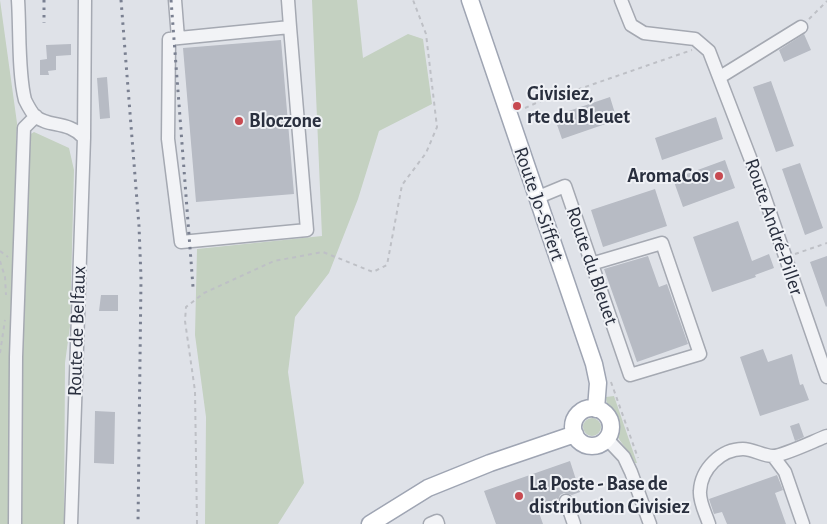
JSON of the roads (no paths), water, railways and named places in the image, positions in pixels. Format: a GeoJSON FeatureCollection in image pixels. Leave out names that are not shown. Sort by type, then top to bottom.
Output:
{"type":"FeatureCollection","features":[{"type":"Feature","properties":{"kind":"main road","name":"Route Jo-Siffert"},"geometry":{"type":"LineString","coordinates":[[470,0],[594,364],[598,383],[596,409]]}},
{"type":"Feature","properties":{"kind":"main road"},"geometry":{"type":"LineString","coordinates":[[596,409],[602,411],[610,421],[610,433],[607,439],[596,446],[590,446],[578,440],[575,434],[574,422],[582,411],[596,409]]}},
{"type":"Feature","properties":{"kind":"main road"},"geometry":{"type":"LineString","coordinates":[[370,524],[428,488],[490,463],[575,434]]}},
{"type":"Feature","properties":{"kind":"street"},"geometry":{"type":"LineString","coordinates":[[18,0],[22,75],[26,101],[36,116],[48,122],[72,128],[84,138]]}},
{"type":"Feature","properties":{"kind":"street","name":"Route de Belfaux"},"geometry":{"type":"LineString","coordinates":[[71,524],[84,138],[85,0]]}},
{"type":"Feature","properties":{"kind":"street"},"geometry":{"type":"LineString","coordinates":[[175,0],[178,38]]}},
{"type":"Feature","properties":{"kind":"street"},"geometry":{"type":"LineString","coordinates":[[288,0],[307,230],[181,242],[168,139],[169,39],[290,27]]}},
{"type":"Feature","properties":{"kind":"street","name":"Route André-Piller"},"geometry":{"type":"LineString","coordinates":[[621,0],[631,25],[644,33],[696,39],[709,50],[759,181],[827,377]]}},
{"type":"Feature","properties":{"kind":"street"},"geometry":{"type":"LineString","coordinates":[[720,77],[800,27]]}},
{"type":"Feature","properties":{"kind":"street"},"geometry":{"type":"LineString","coordinates":[[15,524],[16,357],[24,128],[36,116]]}},
{"type":"Feature","properties":{"kind":"street","name":"Route du Bleuet"},"geometry":{"type":"LineString","coordinates":[[536,198],[564,186],[591,264],[630,376],[700,354],[662,243],[591,264]]}},
{"type":"Feature","properties":{"kind":"street"},"geometry":{"type":"LineString","coordinates":[[709,524],[701,502],[700,491],[704,475],[716,459],[728,452],[743,449],[773,456],[827,436]]}},
{"type":"Feature","properties":{"kind":"street"},"geometry":{"type":"LineString","coordinates":[[607,439],[624,457],[650,524]]}},
{"type":"Feature","properties":{"kind":"street"},"geometry":{"type":"LineString","coordinates":[[773,456],[785,472],[803,524]]}},
{"type":"Feature","properties":{"kind":"street"},"geometry":{"type":"LineString","coordinates":[[566,500],[574,524]]}},
{"type":"Feature","properties":{"kind":"street"},"geometry":{"type":"LineString","coordinates":[[430,524],[437,521],[438,524]]}},
{"type":"Feature","properties":{"kind":"railway"},"geometry":{"type":"LineString","coordinates":[[44,0],[44,23]]}},
{"type":"Feature","properties":{"kind":"railway"},"geometry":{"type":"LineString","coordinates":[[121,0],[139,226],[141,278],[138,524]]}},
{"type":"Feature","properties":{"kind":"railway"},"geometry":{"type":"LineString","coordinates":[[171,0],[193,287]]}},
{"type":"Feature","properties":{"kind":"place","name":"Givisiez, rte du Bleuet"},"geometry":{"type":"Point","coordinates":[517,106]}},
{"type":"Feature","properties":{"kind":"place","name":"Bloczone"},"geometry":{"type":"Point","coordinates":[239,121]}},
{"type":"Feature","properties":{"kind":"place","name":"AromaCos"},"geometry":{"type":"Point","coordinates":[719,176]}},
{"type":"Feature","properties":{"kind":"place","name":"La Poste - Base de distribution Givisiez"},"geometry":{"type":"Point","coordinates":[519,496]}}]}
